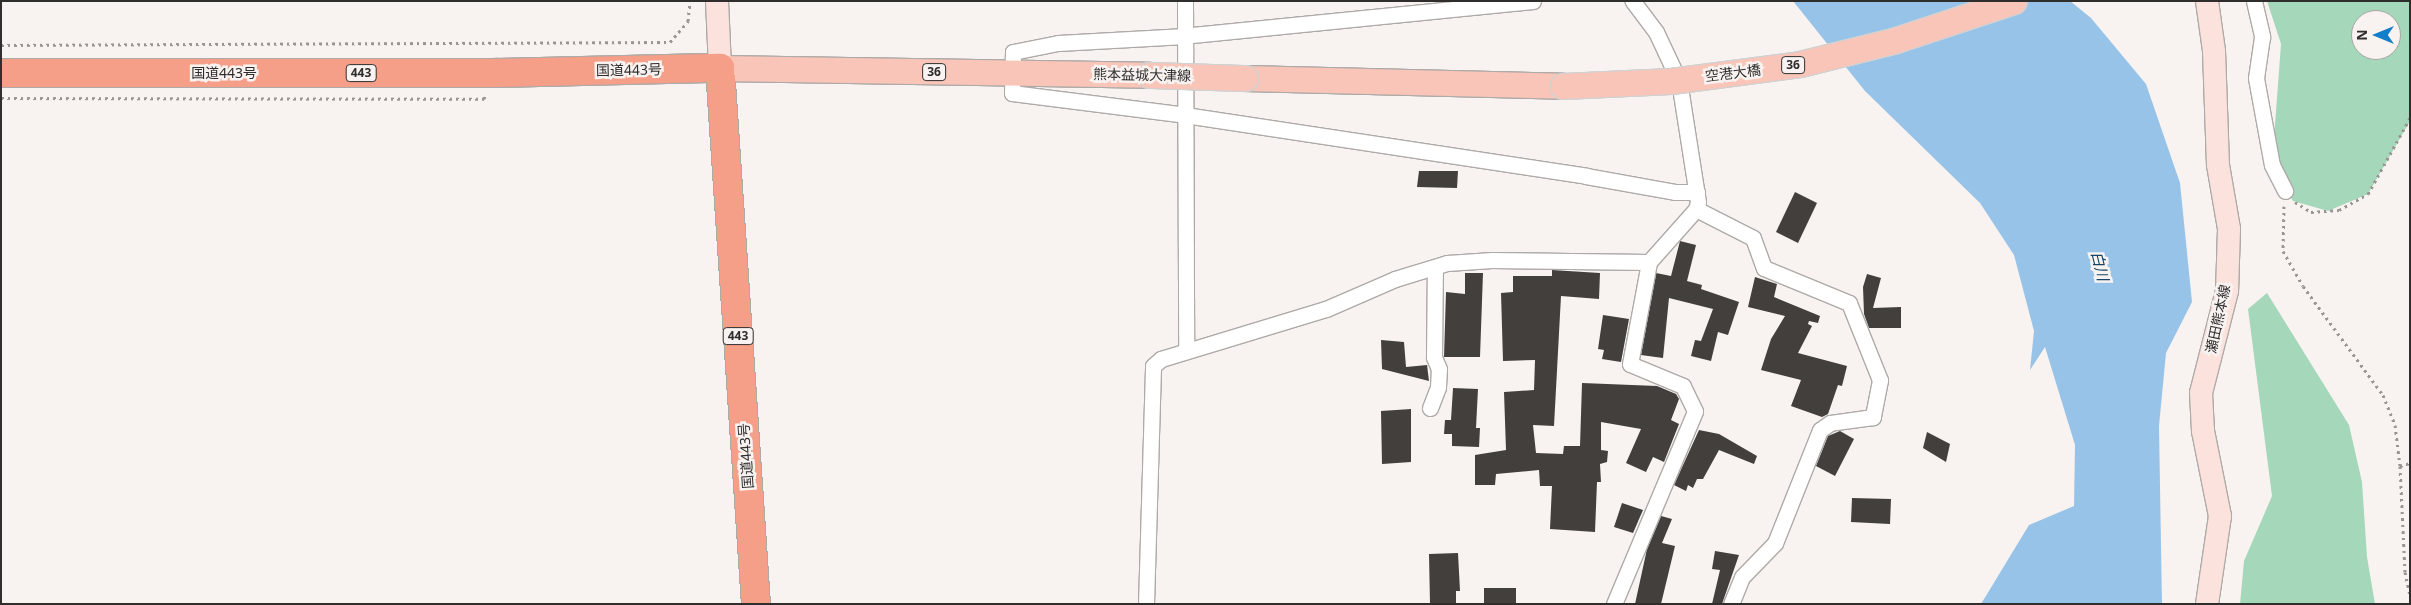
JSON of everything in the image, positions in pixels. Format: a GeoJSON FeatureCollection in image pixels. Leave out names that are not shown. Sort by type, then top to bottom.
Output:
{"type":"FeatureCollection","features":[{"type":"Feature","properties":{"kind":"highway","name":"国道443号"},"geometry":{"type":"LineString","coordinates":[[1,73],[493,72],[720,68],[756,604]]}},
{"type":"Feature","properties":{"kind":"main road"},"geometry":{"type":"LineString","coordinates":[[718,1],[720,68]]}},
{"type":"Feature","properties":{"kind":"main road","name":"空港大橋"},"geometry":{"type":"LineString","coordinates":[[1563,86],[1671,81],[1800,64],[1896,40],[2014,1]]}},
{"type":"Feature","properties":{"kind":"main road","name":"瀬田熊本線"},"geometry":{"type":"LineString","coordinates":[[2207,1],[2214,50],[2218,165],[2229,229],[2227,291],[2201,393],[2203,431],[2220,516],[2207,604]]}},
{"type":"Feature","properties":{"kind":"main road","name":"熊本益城大津線"},"geometry":{"type":"LineString","coordinates":[[720,68],[1149,75],[1563,86]]}},
{"type":"Feature","properties":{"kind":"street"},"geometry":{"type":"LineString","coordinates":[[1185,1],[1186,350]]}},
{"type":"Feature","properties":{"kind":"street"},"geometry":{"type":"LineString","coordinates":[[1533,1],[1185,36],[1058,43],[1013,52],[1010,73],[1012,93],[1185,115],[1586,176],[1675,192],[1697,192]]}},
{"type":"Feature","properties":{"kind":"street"},"geometry":{"type":"LineString","coordinates":[[1614,604],[1695,411],[1683,386],[1630,364],[1649,262],[1696,209],[1697,192],[1679,81],[1656,32],[1633,1]]}},
{"type":"Feature","properties":{"kind":"street"},"geometry":{"type":"LineString","coordinates":[[2254,1],[2262,37],[2256,78],[2272,165],[2285,191]]}},
{"type":"Feature","properties":{"kind":"street"},"geometry":{"type":"LineString","coordinates":[[1696,209],[1753,238],[1764,268],[1849,303],[1880,380],[1873,417],[1830,423],[1820,430],[1775,543],[1742,577],[1731,604]]}},
{"type":"Feature","properties":{"kind":"street"},"geometry":{"type":"LineString","coordinates":[[1146,604],[1153,366],[1161,359],[1326,309],[1395,279],[1446,263],[1492,260],[1649,262]]}},
{"type":"Feature","properties":{"kind":"street"},"geometry":{"type":"LineString","coordinates":[[1430,408],[1438,387],[1440,369],[1434,357],[1435,268]]}},
{"type":"Feature","properties":{"kind":"path"},"geometry":{"type":"LineString","coordinates":[[1,45],[670,42],[688,21],[690,1]]}},
{"type":"Feature","properties":{"kind":"path"},"geometry":{"type":"LineString","coordinates":[[1,98],[484,99],[493,72]]}},
{"type":"Feature","properties":{"kind":"path"},"geometry":{"type":"LineString","coordinates":[[2285,191],[2311,212],[2339,210],[2368,194],[2410,118]]}},
{"type":"Feature","properties":{"kind":"path"},"geometry":{"type":"LineString","coordinates":[[2285,191],[2283,251],[2303,286],[2383,395],[2395,425],[2400,466],[2405,572],[2410,595]]}},
{"type":"Feature","properties":{"kind":"path"},"geometry":{"type":"LineString","coordinates":[[2400,466],[2410,463]]}},
{"type":"Feature","properties":{"kind":"green space"},"geometry":{"type":"Polygon","coordinates":[[[2267,1],[2410,1],[2410,121],[2368,194],[2328,211],[2293,201],[2272,165],[2281,44],[2267,1]]]}},
{"type":"Feature","properties":{"kind":"green space"},"geometry":{"type":"Polygon","coordinates":[[[2267,293],[2349,425],[2362,482],[2367,557],[2375,604],[2240,604],[2244,561],[2272,496],[2248,309],[2267,293]]]}},
{"type":"Feature","properties":{"kind":"water","name":"白川"},"geometry":{"type":"Polygon","coordinates":[[[1793,1],[2070,1],[2091,18],[2146,84],[2180,183],[2192,302],[2166,353],[2159,426],[2162,604],[1981,604],[2029,525],[2074,506],[2075,445],[2045,347],[2030,370],[2034,331],[2014,255],[1980,203],[1865,91],[1793,1]]]}},
{"type":"Feature","properties":{"kind":"building"},"geometry":{"type":"Polygon","coordinates":[[[1419,171],[1458,171],[1457,188],[1417,187],[1419,171]]]}},
{"type":"Feature","properties":{"kind":"building"},"geometry":{"type":"Polygon","coordinates":[[[1795,192],[1817,203],[1798,243],[1776,232],[1795,192]]]}},
{"type":"Feature","properties":{"kind":"building"},"geometry":{"type":"Polygon","coordinates":[[[1680,241],[1696,245],[1687,281],[1702,285],[1701,289],[1739,302],[1728,335],[1718,332],[1711,361],[1691,356],[1695,340],[1701,341],[1713,309],[1669,298],[1663,358],[1641,355],[1656,273],[1671,276],[1680,241]]]}},
{"type":"Feature","properties":{"kind":"building"},"geometry":{"type":"Polygon","coordinates":[[[1552,270],[1600,273],[1599,299],[1561,296],[1554,426],[1533,425],[1536,453],[1563,454],[1564,446],[1580,446],[1582,383],[1657,386],[1676,394],[1679,399],[1671,420],[1679,424],[1664,462],[1653,457],[1646,472],[1626,463],[1641,429],[1601,422],[1601,450],[1608,451],[1607,462],[1600,464],[1601,482],[1597,482],[1595,532],[1550,529],[1552,486],[1540,486],[1539,470],[1496,474],[1495,485],[1475,485],[1475,455],[1506,450],[1504,392],[1534,390],[1535,360],[1503,361],[1501,293],[1513,292],[1513,276],[1552,276],[1552,270]]]}},
{"type":"Feature","properties":{"kind":"building"},"geometry":{"type":"Polygon","coordinates":[[[1465,273],[1483,273],[1480,357],[1444,357],[1446,292],[1465,294],[1465,273]]]}},
{"type":"Feature","properties":{"kind":"building"},"geometry":{"type":"Polygon","coordinates":[[[1867,274],[1881,278],[1873,308],[1901,307],[1901,328],[1869,328],[1864,314],[1863,287],[1867,274]]]}},
{"type":"Feature","properties":{"kind":"building"},"geometry":{"type":"Polygon","coordinates":[[[1755,277],[1777,284],[1774,297],[1820,316],[1818,323],[1809,321],[1808,324],[1812,326],[1798,353],[1847,366],[1842,386],[1838,385],[1828,414],[1822,417],[1791,406],[1801,380],[1761,370],[1771,339],[1785,316],[1748,307],[1755,277]]]}},
{"type":"Feature","properties":{"kind":"building"},"geometry":{"type":"Polygon","coordinates":[[[1603,315],[1629,319],[1621,362],[1602,359],[1604,350],[1598,349],[1603,315]]]}},
{"type":"Feature","properties":{"kind":"building"},"geometry":{"type":"Polygon","coordinates":[[[1381,340],[1404,342],[1406,367],[1427,365],[1429,381],[1382,369],[1381,340]]]}},
{"type":"Feature","properties":{"kind":"building"},"geometry":{"type":"Polygon","coordinates":[[[1453,388],[1478,389],[1476,428],[1480,428],[1479,447],[1452,446],[1452,434],[1444,434],[1445,420],[1451,420],[1453,388]]]}},
{"type":"Feature","properties":{"kind":"building"},"geometry":{"type":"Polygon","coordinates":[[[1411,409],[1411,462],[1382,464],[1381,411],[1411,409]]]}},
{"type":"Feature","properties":{"kind":"building"},"geometry":{"type":"Polygon","coordinates":[[[1699,430],[1719,434],[1757,456],[1754,464],[1719,450],[1703,479],[1697,479],[1693,488],[1688,485],[1686,491],[1674,485],[1699,430]]]}},
{"type":"Feature","properties":{"kind":"building"},"geometry":{"type":"Polygon","coordinates":[[[1840,431],[1854,439],[1835,476],[1816,466],[1828,436],[1840,431]]]}},
{"type":"Feature","properties":{"kind":"building"},"geometry":{"type":"Polygon","coordinates":[[[1927,432],[1950,444],[1946,462],[1923,448],[1927,432]]]}},
{"type":"Feature","properties":{"kind":"building"},"geometry":{"type":"Polygon","coordinates":[[[1852,498],[1891,499],[1890,524],[1851,522],[1852,498]]]}},
{"type":"Feature","properties":{"kind":"building"},"geometry":{"type":"Polygon","coordinates":[[[1622,503],[1643,510],[1633,533],[1614,527],[1622,503]]]}},
{"type":"Feature","properties":{"kind":"building"},"geometry":{"type":"Polygon","coordinates":[[[1661,516],[1672,519],[1662,543],[1675,546],[1661,604],[1635,604],[1647,549],[1661,516]]]}},
{"type":"Feature","properties":{"kind":"building"},"geometry":{"type":"Polygon","coordinates":[[[1715,551],[1739,555],[1722,604],[1712,604],[1720,570],[1712,569],[1715,551]]]}},
{"type":"Feature","properties":{"kind":"building"},"geometry":{"type":"Polygon","coordinates":[[[1458,553],[1460,591],[1456,591],[1456,604],[1430,604],[1429,554],[1458,553]]]}},
{"type":"Feature","properties":{"kind":"building"},"geometry":{"type":"Polygon","coordinates":[[[1484,588],[1516,588],[1516,604],[1484,604],[1484,588]]]}}]}
